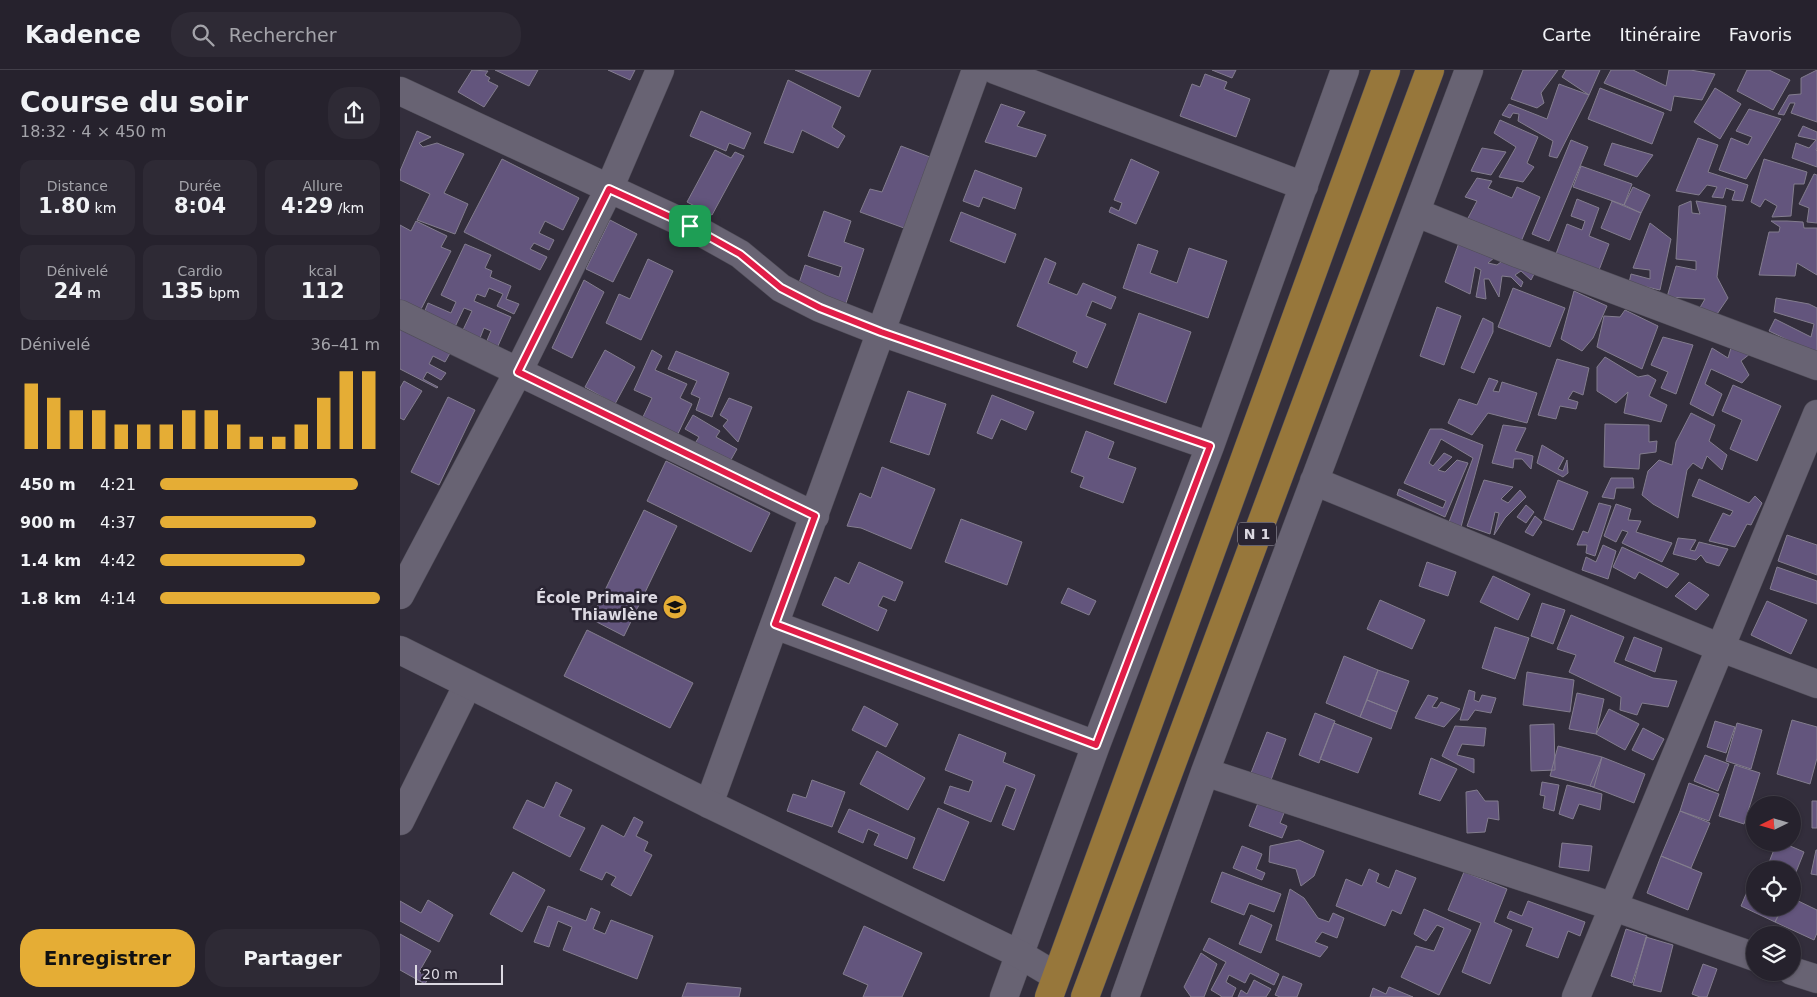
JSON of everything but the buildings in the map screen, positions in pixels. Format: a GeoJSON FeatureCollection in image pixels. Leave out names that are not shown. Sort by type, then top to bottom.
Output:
{"type":"FeatureCollection","features":[{"type":"Feature","properties":{"kind":"highway","name":"N 1"},"geometry":{"type":"LineString","coordinates":[[1053,987],[1386,70]]}},
{"type":"Feature","properties":{"kind":"highway","name":"N 1"},"geometry":{"type":"LineString","coordinates":[[1085,997],[1430,70]]}},
{"type":"Feature","properties":{"kind":"street"},"geometry":{"type":"LineString","coordinates":[[400,595],[518,372],[609,189],[660,70]]}},
{"type":"Feature","properties":{"kind":"street"},"geometry":{"type":"LineString","coordinates":[[710,804],[976,70]]}},
{"type":"Feature","properties":{"kind":"street"},"geometry":{"type":"LineString","coordinates":[[995,70],[1304,186]]}},
{"type":"Feature","properties":{"kind":"street"},"geometry":{"type":"LineString","coordinates":[[1004,997],[1096,745],[1210,446],[1345,70]]}},
{"type":"Feature","properties":{"kind":"street"},"geometry":{"type":"LineString","coordinates":[[1124,997],[1205,772],[1417,213],[1469,70]]}},
{"type":"Feature","properties":{"kind":"street"},"geometry":{"type":"LineString","coordinates":[[400,91],[690,226],[740,254],[781,288],[820,308],[881,332],[1210,446]]}},
{"type":"Feature","properties":{"kind":"street"},"geometry":{"type":"LineString","coordinates":[[1417,213],[1519,254],[1817,366]]}},
{"type":"Feature","properties":{"kind":"street"},"geometry":{"type":"LineString","coordinates":[[400,314],[815,516]]}},
{"type":"Feature","properties":{"kind":"street"},"geometry":{"type":"LineString","coordinates":[[1576,997],[1817,414]]}},
{"type":"Feature","properties":{"kind":"street"},"geometry":{"type":"LineString","coordinates":[[1314,481],[1721,648],[1817,684]]}},
{"type":"Feature","properties":{"kind":"street"},"geometry":{"type":"LineString","coordinates":[[775,624],[1096,745]]}},
{"type":"Feature","properties":{"kind":"street"},"geometry":{"type":"LineString","coordinates":[[400,650],[710,804],[1019,954],[1053,987]]}},
{"type":"Feature","properties":{"kind":"street"},"geometry":{"type":"LineString","coordinates":[[400,821],[468,684]]}},
{"type":"Feature","properties":{"kind":"street"},"geometry":{"type":"LineString","coordinates":[[1205,772],[1614,907],[1746,954]]}},
{"type":"Feature","properties":{"kind":"street"},"geometry":{"type":"LineString","coordinates":[[1801,974],[1817,980]]}},
{"type":"Feature","properties":{"kind":"place","name":"École Primaire Thiawlène"},"geometry":{"type":"Point","coordinates":[675,607]}},
{"type":"Feature","properties":{"kind":"route"},"geometry":{"type":"LineString","coordinates":[[609,189],[690,226],[740,254],[781,288],[820,308],[881,332],[1210,446],[1096,745],[775,624],[815,516],[518,372],[609,189]]}}]}
